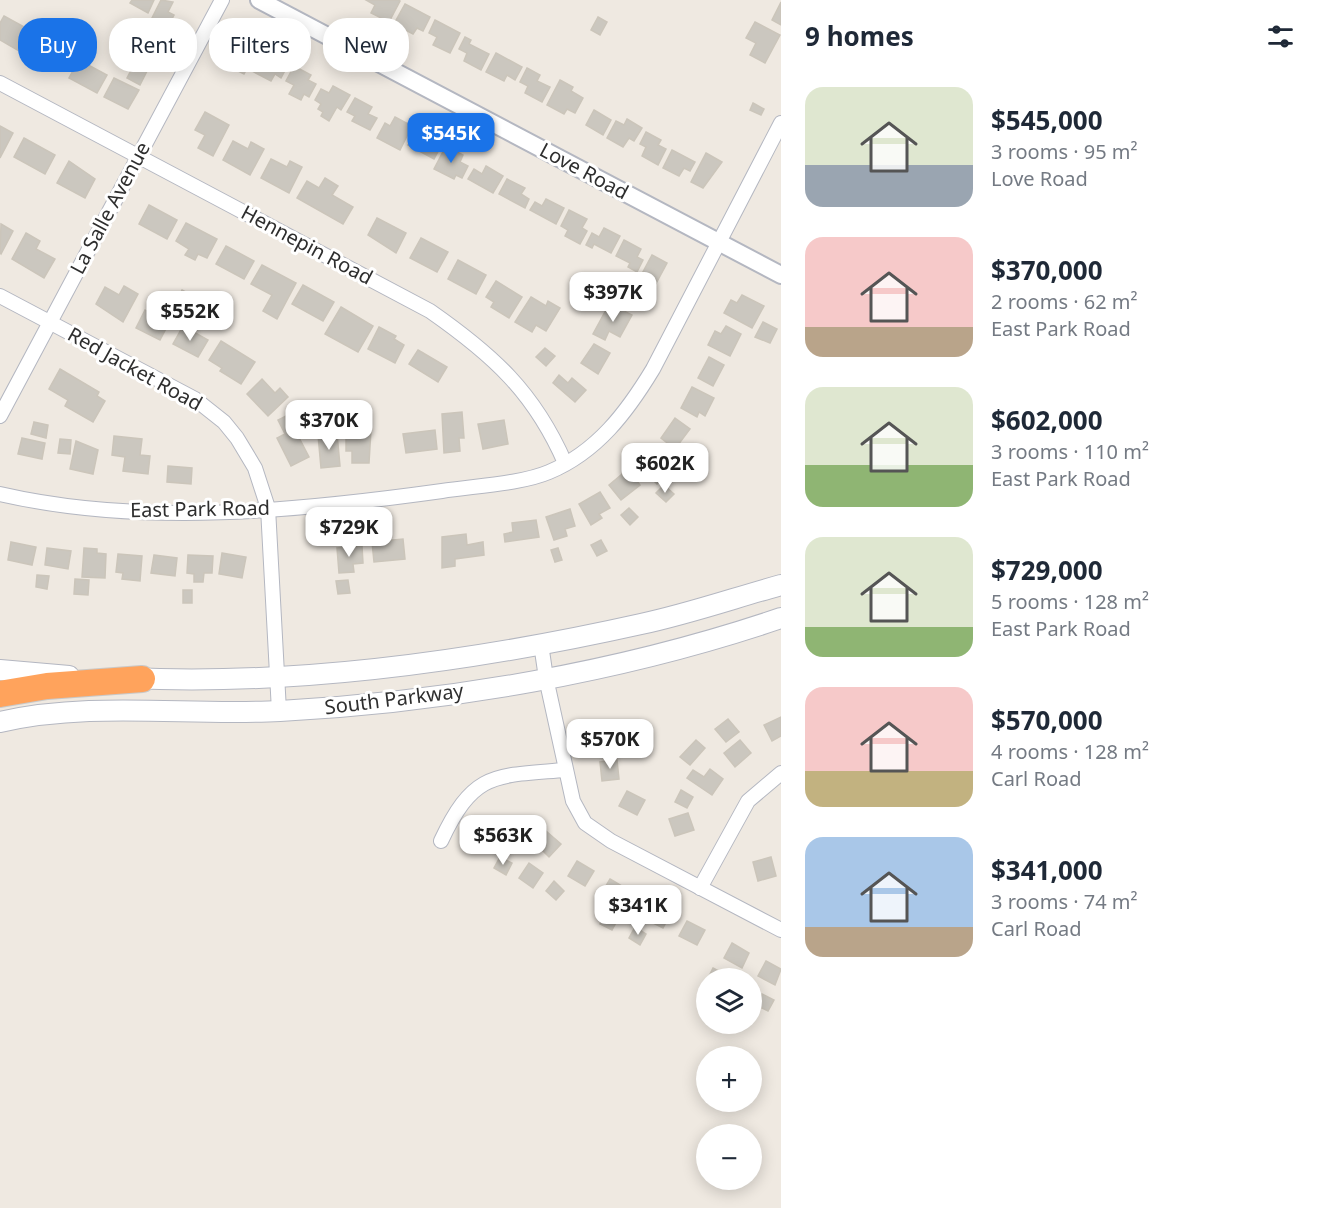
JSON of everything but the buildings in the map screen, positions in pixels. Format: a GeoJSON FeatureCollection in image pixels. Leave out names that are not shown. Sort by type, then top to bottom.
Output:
{"type":"FeatureCollection","features":[{"type":"Feature","properties":{"kind":"highway"},"geometry":{"type":"LineString","coordinates":[[0,694],[46,686],[142,679]]}},
{"type":"Feature","properties":{"kind":"main road","name":"South Parkway"},"geometry":{"type":"LineString","coordinates":[[0,670],[142,679],[278,676],[424,662],[541,644],[641,624],[781,585]]}},
{"type":"Feature","properties":{"kind":"main road","name":"South Parkway"},"geometry":{"type":"LineString","coordinates":[[0,722],[80,710],[163,713],[279,711],[397,701],[546,678],[681,648],[781,618]]}},
{"type":"Feature","properties":{"kind":"street","name":"La Salle Avenue"},"geometry":{"type":"LineString","coordinates":[[0,416],[222,0]]}},
{"type":"Feature","properties":{"kind":"street","name":"Love Road"},"geometry":{"type":"LineString","coordinates":[[259,0],[781,275]]}},
{"type":"Feature","properties":{"kind":"street","name":"Hennepin Road"},"geometry":{"type":"LineString","coordinates":[[0,83],[385,285],[430,311],[459,332],[523,390],[550,428],[565,464]]}},
{"type":"Feature","properties":{"kind":"street","name":"East Park Road"},"geometry":{"type":"LineString","coordinates":[[0,494],[84,509],[139,512],[268,508],[401,496],[499,483],[548,473],[587,452],[631,405],[653,369],[781,123]]}},
{"type":"Feature","properties":{"kind":"street","name":"Red Jacket Road"},"geometry":{"type":"LineString","coordinates":[[0,296],[195,399],[224,422],[255,468],[268,508],[279,711]]}},
{"type":"Feature","properties":{"kind":"street"},"geometry":{"type":"LineString","coordinates":[[541,644],[565,770],[573,801],[585,823],[611,841],[781,930]]}},
{"type":"Feature","properties":{"kind":"street"},"geometry":{"type":"LineString","coordinates":[[441,841],[459,806],[477,786],[514,775],[565,770]]}},
{"type":"Feature","properties":{"kind":"street"},"geometry":{"type":"LineString","coordinates":[[700,888],[748,801],[781,773]]}}]}
